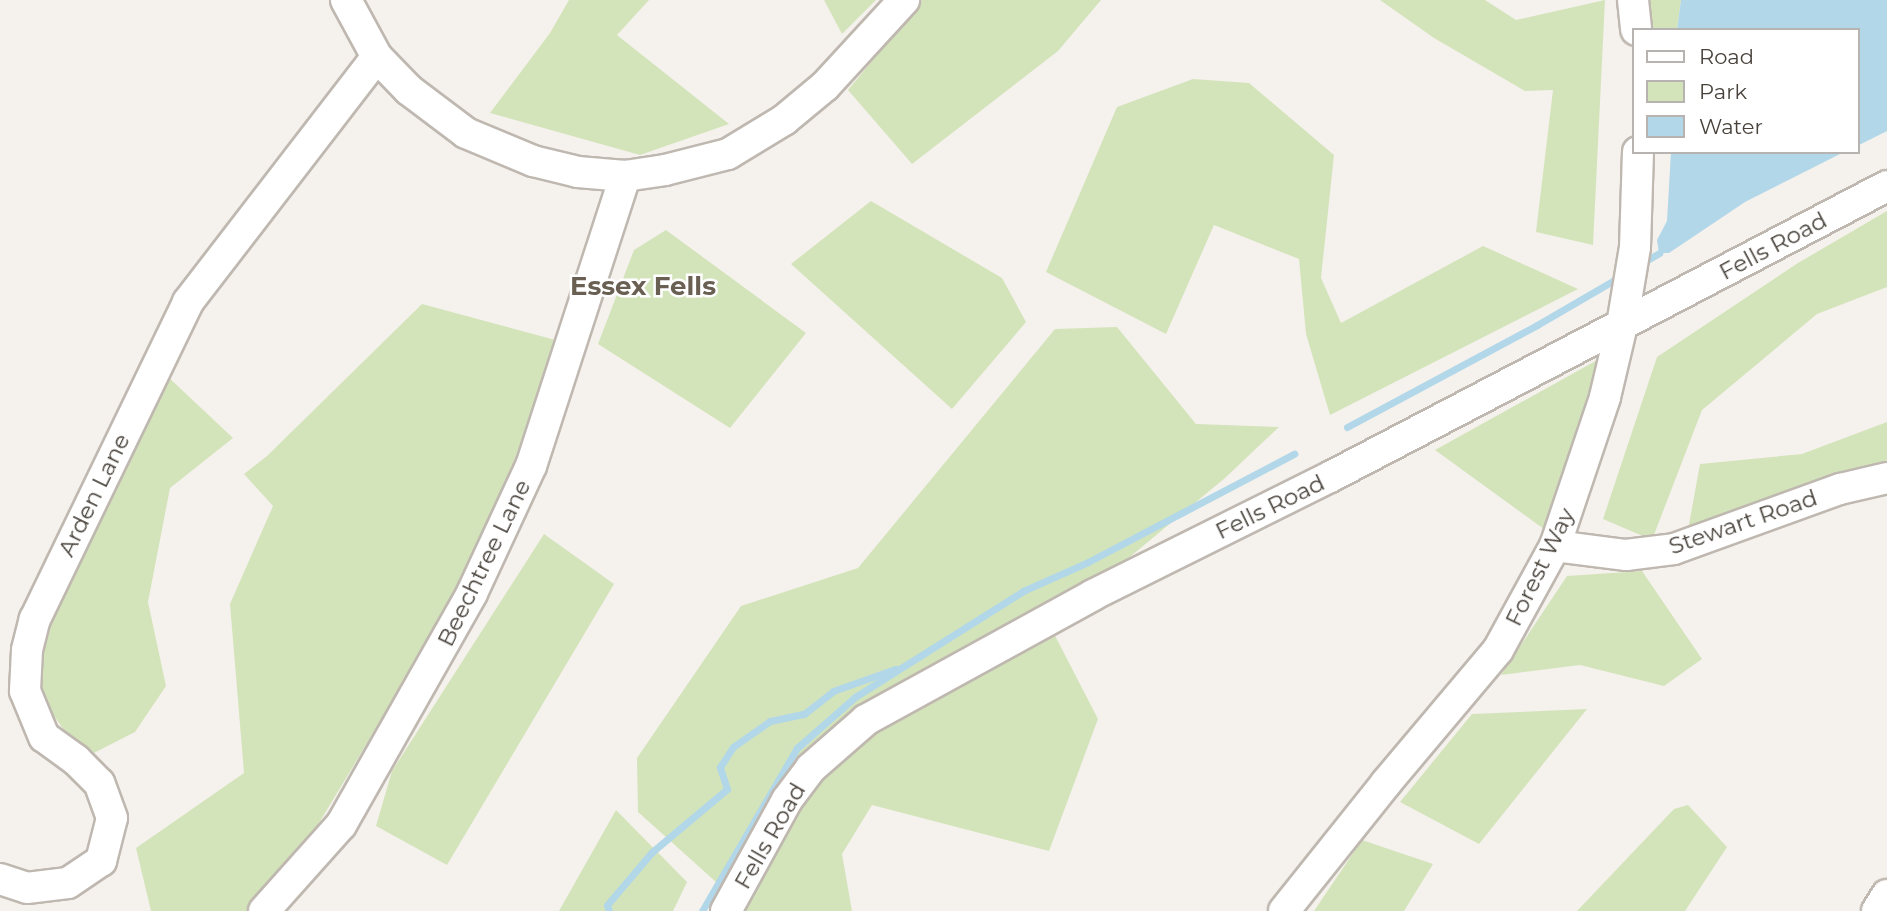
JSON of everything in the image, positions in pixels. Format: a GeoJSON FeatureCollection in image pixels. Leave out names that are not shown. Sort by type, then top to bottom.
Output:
{"type":"FeatureCollection","features":[{"type":"Feature","properties":{"kind":"street"},"geometry":{"type":"LineString","coordinates":[[346,0],[377,57],[409,90],[466,133],[533,161],[578,172],[625,176],[665,170],[728,154],[784,120],[825,86],[904,0]]}},
{"type":"Feature","properties":{"kind":"street"},"geometry":{"type":"LineString","coordinates":[[1633,0],[1636,28]]}},
{"type":"Feature","properties":{"kind":"street","name":"Arden Lane"},"geometry":{"type":"LineString","coordinates":[[0,879],[27,888],[68,883],[100,861],[112,818],[99,783],[76,760],[44,737],[25,691],[27,650],[34,618],[188,302],[377,57]]}},
{"type":"Feature","properties":{"kind":"street","name":"Forest Way"},"geometry":{"type":"LineString","coordinates":[[1284,911],[1386,783],[1498,650],[1555,547],[1605,397],[1622,325],[1635,247],[1638,154]]}},
{"type":"Feature","properties":{"kind":"street","name":"Beechtree Lane"},"geometry":{"type":"LineString","coordinates":[[264,911],[341,825],[472,593],[531,466],[625,176]]}},
{"type":"Feature","properties":{"kind":"street","name":"Fells Road"},"geometry":{"type":"LineString","coordinates":[[726,911],[787,800],[811,768],[866,720],[1093,595],[1330,477],[1887,186]]}},
{"type":"Feature","properties":{"kind":"street","name":"Stewart Road"},"geometry":{"type":"LineString","coordinates":[[1555,547],[1626,555],[1674,549],[1840,489],[1887,478]]}},
{"type":"Feature","properties":{"kind":"street"},"geometry":{"type":"LineString","coordinates":[[1877,911],[1887,895]]}},
{"type":"Feature","properties":{"kind":"green space"},"geometry":{"type":"Polygon","coordinates":[[[569,0],[649,0],[617,35],[729,124],[640,155],[490,113],[550,33],[569,0]]]}},
{"type":"Feature","properties":{"kind":"green space"},"geometry":{"type":"Polygon","coordinates":[[[824,0],[876,0],[842,34],[824,0]]]}},
{"type":"Feature","properties":{"kind":"green space"},"geometry":{"type":"Polygon","coordinates":[[[922,0],[1101,0],[1058,51],[912,164],[848,90],[922,0]]]}},
{"type":"Feature","properties":{"kind":"green space"},"geometry":{"type":"Polygon","coordinates":[[[1380,0],[1485,0],[1516,20],[1605,0],[1593,245],[1536,232],[1553,90],[1525,91],[1434,38],[1380,0]]]}},
{"type":"Feature","properties":{"kind":"green space"},"geometry":{"type":"Polygon","coordinates":[[[1646,0],[1681,0],[1677,28],[1648,28],[1646,0]]]}},
{"type":"Feature","properties":{"kind":"green space"},"geometry":{"type":"Polygon","coordinates":[[[1193,79],[1249,83],[1334,155],[1321,278],[1341,323],[1483,246],[1578,289],[1330,415],[1306,334],[1299,259],[1214,225],[1166,334],[1046,272],[1117,107],[1193,79]]]}},
{"type":"Feature","properties":{"kind":"green space"},"geometry":{"type":"Polygon","coordinates":[[[871,201],[1002,278],[1026,322],[952,409],[791,264],[871,201]]]}},
{"type":"Feature","properties":{"kind":"green space"},"geometry":{"type":"Polygon","coordinates":[[[1887,211],[1887,287],[1817,314],[1702,410],[1652,540],[1603,519],[1657,357],[1798,263],[1887,211]]]}},
{"type":"Feature","properties":{"kind":"green space"},"geometry":{"type":"Polygon","coordinates":[[[666,230],[806,333],[730,428],[598,344],[634,250],[666,230]]]}},
{"type":"Feature","properties":{"kind":"green space"},"geometry":{"type":"Polygon","coordinates":[[[422,304],[559,341],[475,564],[266,911],[151,911],[136,848],[244,773],[230,604],[273,506],[244,474],[267,456],[422,304]]]}},
{"type":"Feature","properties":{"kind":"green space"},"geometry":{"type":"Polygon","coordinates":[[[1117,327],[1196,424],[1279,427],[1225,478],[1049,624],[1098,719],[1049,851],[872,805],[842,854],[852,911],[729,911],[735,899],[638,812],[637,758],[741,606],[858,568],[1055,329],[1117,327]]]}},
{"type":"Feature","properties":{"kind":"green space"},"geometry":{"type":"Polygon","coordinates":[[[1601,358],[1548,532],[1435,450],[1601,358]]]}},
{"type":"Feature","properties":{"kind":"green space"},"geometry":{"type":"Polygon","coordinates":[[[166,375],[233,438],[170,488],[148,602],[166,686],[135,732],[84,758],[34,688],[65,570],[166,375]]]}},
{"type":"Feature","properties":{"kind":"green space"},"geometry":{"type":"Polygon","coordinates":[[[1887,422],[1887,472],[1688,530],[1700,464],[1802,454],[1887,422]]]}},
{"type":"Feature","properties":{"kind":"green space"},"geometry":{"type":"Polygon","coordinates":[[[544,534],[614,584],[447,865],[376,826],[392,771],[544,534]]]}},
{"type":"Feature","properties":{"kind":"green space"},"geometry":{"type":"Polygon","coordinates":[[[1642,571],[1702,659],[1664,686],[1580,665],[1501,675],[1567,576],[1642,571]]]}},
{"type":"Feature","properties":{"kind":"green space"},"geometry":{"type":"Polygon","coordinates":[[[1587,709],[1479,844],[1400,802],[1472,714],[1587,709]]]}},
{"type":"Feature","properties":{"kind":"green space"},"geometry":{"type":"Polygon","coordinates":[[[1688,805],[1727,847],[1685,911],[1577,911],[1674,809],[1688,805]]]}},
{"type":"Feature","properties":{"kind":"green space"},"geometry":{"type":"Polygon","coordinates":[[[616,810],[687,882],[673,911],[559,911],[616,810]]]}},
{"type":"Feature","properties":{"kind":"green space"},"geometry":{"type":"Polygon","coordinates":[[[1362,840],[1433,864],[1404,911],[1314,911],[1362,840]]]}},
{"type":"Feature","properties":{"kind":"water"},"geometry":{"type":"Polygon","coordinates":[[[1681,0],[1887,0],[1887,131],[1859,145],[1859,28],[1677,28],[1681,0]]]}},
{"type":"Feature","properties":{"kind":"water"},"geometry":{"type":"Polygon","coordinates":[[[1671,154],[1840,154],[1745,202],[1669,253],[1659,253],[1657,240],[1667,221],[1671,154]]]}},
{"type":"Feature","properties":{"kind":"waterway"},"geometry":{"type":"LineString","coordinates":[[1642,263],[1659,253]]}},
{"type":"Feature","properties":{"kind":"waterway"},"geometry":{"type":"LineString","coordinates":[[1347,427],[1537,325],[1623,275]]}},
{"type":"Feature","properties":{"kind":"waterway"},"geometry":{"type":"LineString","coordinates":[[702,911],[797,748],[855,697],[1023,591],[1088,562],[1294,454]]}},
{"type":"Feature","properties":{"kind":"waterway"},"geometry":{"type":"LineString","coordinates":[[609,911],[607,905],[652,852],[727,789],[720,767],[733,747],[770,721],[804,714],[833,691],[895,669]]}},
{"type":"Feature","properties":{"kind":"district","name":"Essex Fells"},"geometry":{"type":"Point","coordinates":[643,287]}}]}
